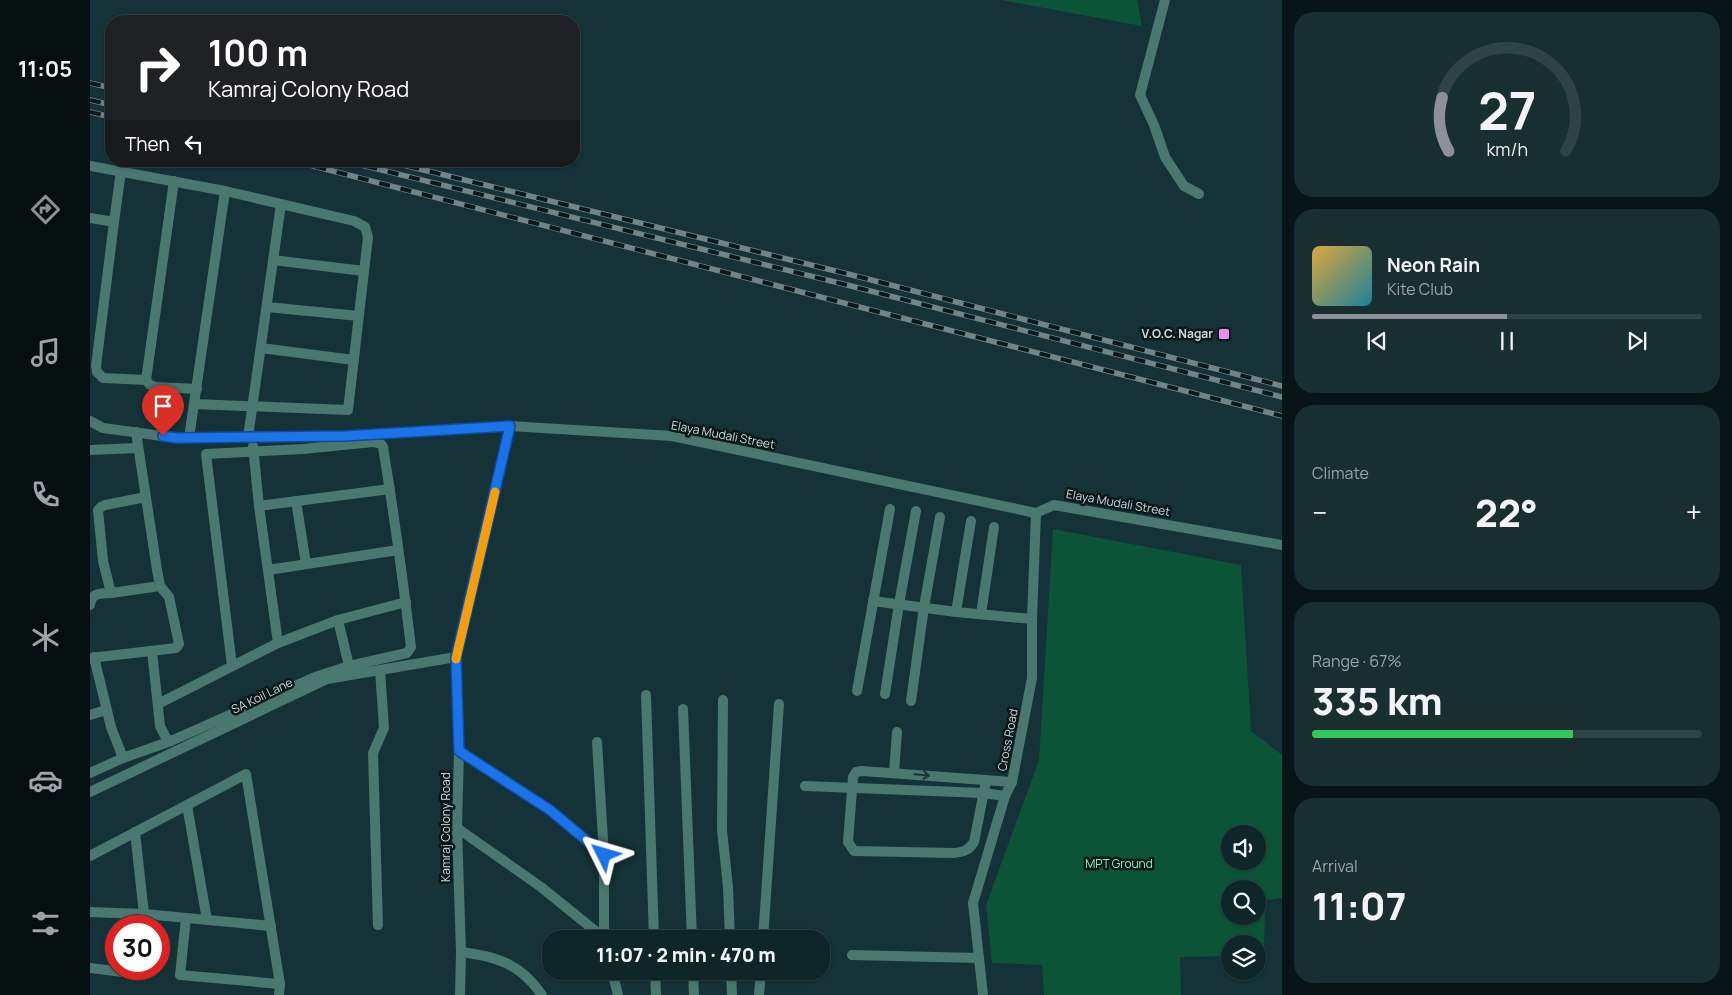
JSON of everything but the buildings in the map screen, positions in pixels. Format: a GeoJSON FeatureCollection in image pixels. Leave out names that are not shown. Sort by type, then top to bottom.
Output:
{"type":"FeatureCollection","features":[{"type":"Feature","properties":{"kind":"street"},"geometry":{"type":"LineString","coordinates":[[1164,0],[1140,95],[1154,125],[1165,158],[1184,186],[1199,194]]}},
{"type":"Feature","properties":{"kind":"street"},"geometry":{"type":"LineString","coordinates":[[90,166],[225,191],[354,221],[365,227],[368,238],[348,410],[194,404]]}},
{"type":"Feature","properties":{"kind":"street"},"geometry":{"type":"LineString","coordinates":[[121,172],[96,366],[98,372],[103,378],[146,380],[156,387],[196,389]]}},
{"type":"Feature","properties":{"kind":"street"},"geometry":{"type":"LineString","coordinates":[[146,380],[174,181]]}},
{"type":"Feature","properties":{"kind":"street"},"geometry":{"type":"LineString","coordinates":[[189,438],[225,191]]}},
{"type":"Feature","properties":{"kind":"street"},"geometry":{"type":"LineString","coordinates":[[278,643],[259,506],[254,451],[250,437],[252,406],[281,204]]}},
{"type":"Feature","properties":{"kind":"street"},"geometry":{"type":"LineString","coordinates":[[90,218],[114,222]]}},
{"type":"Feature","properties":{"kind":"street"},"geometry":{"type":"LineString","coordinates":[[273,260],[364,271]]}},
{"type":"Feature","properties":{"kind":"street"},"geometry":{"type":"LineString","coordinates":[[267,306],[359,316]]}},
{"type":"Feature","properties":{"kind":"street"},"geometry":{"type":"LineString","coordinates":[[261,348],[354,360]]}},
{"type":"Feature","properties":{"kind":"street","name":"Elaya Mudali Street"},"geometry":{"type":"LineString","coordinates":[[90,421],[103,428],[177,438],[345,436],[510,426],[672,436],[1036,513],[1054,505],[1282,546]]}},
{"type":"Feature","properties":{"kind":"street","name":"Kamraj Colony Road"},"geometry":{"type":"LineString","coordinates":[[460,995],[461,952],[457,828],[459,751],[456,657],[510,426]]}},
{"type":"Feature","properties":{"kind":"street"},"geometry":{"type":"LineString","coordinates":[[123,758],[106,710],[92,658],[176,648],[179,644],[169,597],[160,586],[136,432]]}},
{"type":"Feature","properties":{"kind":"street"},"geometry":{"type":"LineString","coordinates":[[90,773],[123,758],[171,741],[315,677],[349,666],[407,653],[410,650],[406,602],[390,489],[383,447],[378,442],[206,454],[232,666]]}},
{"type":"Feature","properties":{"kind":"street"},"geometry":{"type":"LineString","coordinates":[[90,450],[138,448]]}},
{"type":"Feature","properties":{"kind":"street"},"geometry":{"type":"LineString","coordinates":[[259,506],[390,489]]}},
{"type":"Feature","properties":{"kind":"street"},"geometry":{"type":"LineString","coordinates":[[111,593],[94,528],[94,510],[101,506],[146,497]]}},
{"type":"Feature","properties":{"kind":"street"},"geometry":{"type":"LineString","coordinates":[[296,501],[306,564]]}},
{"type":"Feature","properties":{"kind":"street"},"geometry":{"type":"LineString","coordinates":[[856,691],[890,509]]}},
{"type":"Feature","properties":{"kind":"street"},"geometry":{"type":"LineString","coordinates":[[885,694],[916,511]]}},
{"type":"Feature","properties":{"kind":"street","name":"Cross Road"},"geometry":{"type":"LineString","coordinates":[[982,995],[973,903],[1005,796],[1012,782],[1032,678],[1036,513]]}},
{"type":"Feature","properties":{"kind":"street"},"geometry":{"type":"LineString","coordinates":[[911,701],[924,608],[940,517]]}},
{"type":"Feature","properties":{"kind":"street"},"geometry":{"type":"LineString","coordinates":[[956,612],[971,521]]}},
{"type":"Feature","properties":{"kind":"street"},"geometry":{"type":"LineString","coordinates":[[981,614],[994,527]]}},
{"type":"Feature","properties":{"kind":"street"},"geometry":{"type":"LineString","coordinates":[[268,570],[398,550]]}},
{"type":"Feature","properties":{"kind":"street"},"geometry":{"type":"LineString","coordinates":[[90,605],[94,594],[160,586]]}},
{"type":"Feature","properties":{"kind":"street"},"geometry":{"type":"LineString","coordinates":[[873,601],[956,612],[1032,619]]}},
{"type":"Feature","properties":{"kind":"street"},"geometry":{"type":"LineString","coordinates":[[158,704],[278,643],[338,620],[406,602]]}},
{"type":"Feature","properties":{"kind":"street"},"geometry":{"type":"LineString","coordinates":[[338,620],[349,666]]}},
{"type":"Feature","properties":{"kind":"street"},"geometry":{"type":"LineString","coordinates":[[152,651],[160,726],[166,738],[171,741]]}},
{"type":"Feature","properties":{"kind":"street","name":"SA Koil Lane"},"geometry":{"type":"LineString","coordinates":[[90,792],[327,678],[456,657]]}},
{"type":"Feature","properties":{"kind":"street"},"geometry":{"type":"LineString","coordinates":[[378,925],[373,753],[384,728],[380,670]]}},
{"type":"Feature","properties":{"kind":"street"},"geometry":{"type":"LineString","coordinates":[[646,695],[654,930]]}},
{"type":"Feature","properties":{"kind":"street"},"geometry":{"type":"LineString","coordinates":[[722,700],[722,830],[728,887],[730,930]]}},
{"type":"Feature","properties":{"kind":"street"},"geometry":{"type":"LineString","coordinates":[[764,930],[779,704]]}},
{"type":"Feature","properties":{"kind":"street"},"geometry":{"type":"LineString","coordinates":[[90,715],[106,710]]}},
{"type":"Feature","properties":{"kind":"street"},"geometry":{"type":"LineString","coordinates":[[683,710],[692,930]]}},
{"type":"Feature","properties":{"kind":"street"},"geometry":{"type":"LineString","coordinates":[[894,772],[897,732]]}},
{"type":"Feature","properties":{"kind":"street"},"geometry":{"type":"LineString","coordinates":[[597,742],[604,855],[604,930]]}},
{"type":"Feature","properties":{"kind":"street"},"geometry":{"type":"LineString","coordinates":[[459,751],[550,810],[604,855]]}},
{"type":"Feature","properties":{"kind":"street"},"geometry":{"type":"LineString","coordinates":[[986,781],[974,842],[964,852],[854,850],[848,842],[853,788],[852,777],[856,772],[894,772],[1012,782]]}},
{"type":"Feature","properties":{"kind":"street"},"geometry":{"type":"LineString","coordinates":[[90,856],[246,774],[280,984],[279,995]]}},
{"type":"Feature","properties":{"kind":"street"},"geometry":{"type":"LineString","coordinates":[[805,786],[1005,796]]}},
{"type":"Feature","properties":{"kind":"street"},"geometry":{"type":"LineString","coordinates":[[187,805],[207,920]]}},
{"type":"Feature","properties":{"kind":"street"},"geometry":{"type":"LineString","coordinates":[[457,828],[541,887],[594,930]]}},
{"type":"Feature","properties":{"kind":"street"},"geometry":{"type":"LineString","coordinates":[[135,832],[144,914]]}},
{"type":"Feature","properties":{"kind":"street"},"geometry":{"type":"LineString","coordinates":[[90,912],[144,914],[271,926]]}},
{"type":"Feature","properties":{"kind":"street"},"geometry":{"type":"LineString","coordinates":[[186,918],[180,975],[280,984]]}},
{"type":"Feature","properties":{"kind":"street"},"geometry":{"type":"LineString","coordinates":[[461,952],[483,955],[506,962],[532,980],[542,995]]}},
{"type":"Feature","properties":{"kind":"street"},"geometry":{"type":"LineString","coordinates":[[852,955],[979,958]]}},
{"type":"Feature","properties":{"kind":"street"},"geometry":{"type":"LineString","coordinates":[[90,968],[105,970]]}},
{"type":"Feature","properties":{"kind":"street"},"geometry":{"type":"LineString","coordinates":[[614,980],[618,995]]}},
{"type":"Feature","properties":{"kind":"street"},"geometry":{"type":"LineString","coordinates":[[655,980],[656,995]]}},
{"type":"Feature","properties":{"kind":"street"},"geometry":{"type":"LineString","coordinates":[[693,980],[694,995]]}},
{"type":"Feature","properties":{"kind":"street"},"geometry":{"type":"LineString","coordinates":[[731,980],[732,995]]}},
{"type":"Feature","properties":{"kind":"street"},"geometry":{"type":"LineString","coordinates":[[759,995],[760,980]]}},
{"type":"Feature","properties":{"kind":"green space"},"geometry":{"type":"Polygon","coordinates":[[[1001,0],[1137,0],[1142,26],[1001,0]]]}},
{"type":"Feature","properties":{"kind":"green space","name":"MPT Ground"},"geometry":{"type":"Polygon","coordinates":[[[1053,529],[1241,565],[1251,731],[1282,755],[1282,898],[1266,900],[1266,880],[1221,880],[1221,925],[1265,925],[1264,935],[1221,935],[1221,956],[1180,957],[1181,995],[1044,995],[1042,965],[992,963],[986,905],[1039,760],[1053,529]]]}},
{"type":"Feature","properties":{"kind":"railway"},"geometry":{"type":"LineString","coordinates":[[90,83],[105,87]]}},
{"type":"Feature","properties":{"kind":"railway"},"geometry":{"type":"LineString","coordinates":[[90,100],[105,104]]}},
{"type":"Feature","properties":{"kind":"railway"},"geometry":{"type":"LineString","coordinates":[[90,112],[105,116]]}},
{"type":"Feature","properties":{"kind":"railway"},"geometry":{"type":"LineString","coordinates":[[317,167],[1282,416]]}},
{"type":"Feature","properties":{"kind":"railway"},"geometry":{"type":"LineString","coordinates":[[369,167],[851,286],[1282,397]]}},
{"type":"Feature","properties":{"kind":"railway"},"geometry":{"type":"LineString","coordinates":[[411,167],[852,275],[1282,386]]}},
{"type":"Feature","properties":{"kind":"slow traffic"},"geometry":{"type":"LineString","coordinates":[[456,659],[495,492]]}},
{"type":"Feature","properties":{"kind":"place","name":"V.O.C. Nagar"},"geometry":{"type":"Point","coordinates":[1224,334]}},
{"type":"Feature","properties":{"kind":"route"},"geometry":{"type":"LineString","coordinates":[[163,436],[189,438],[345,436],[510,426],[456,657],[459,751],[550,810],[604,855]]}}]}
